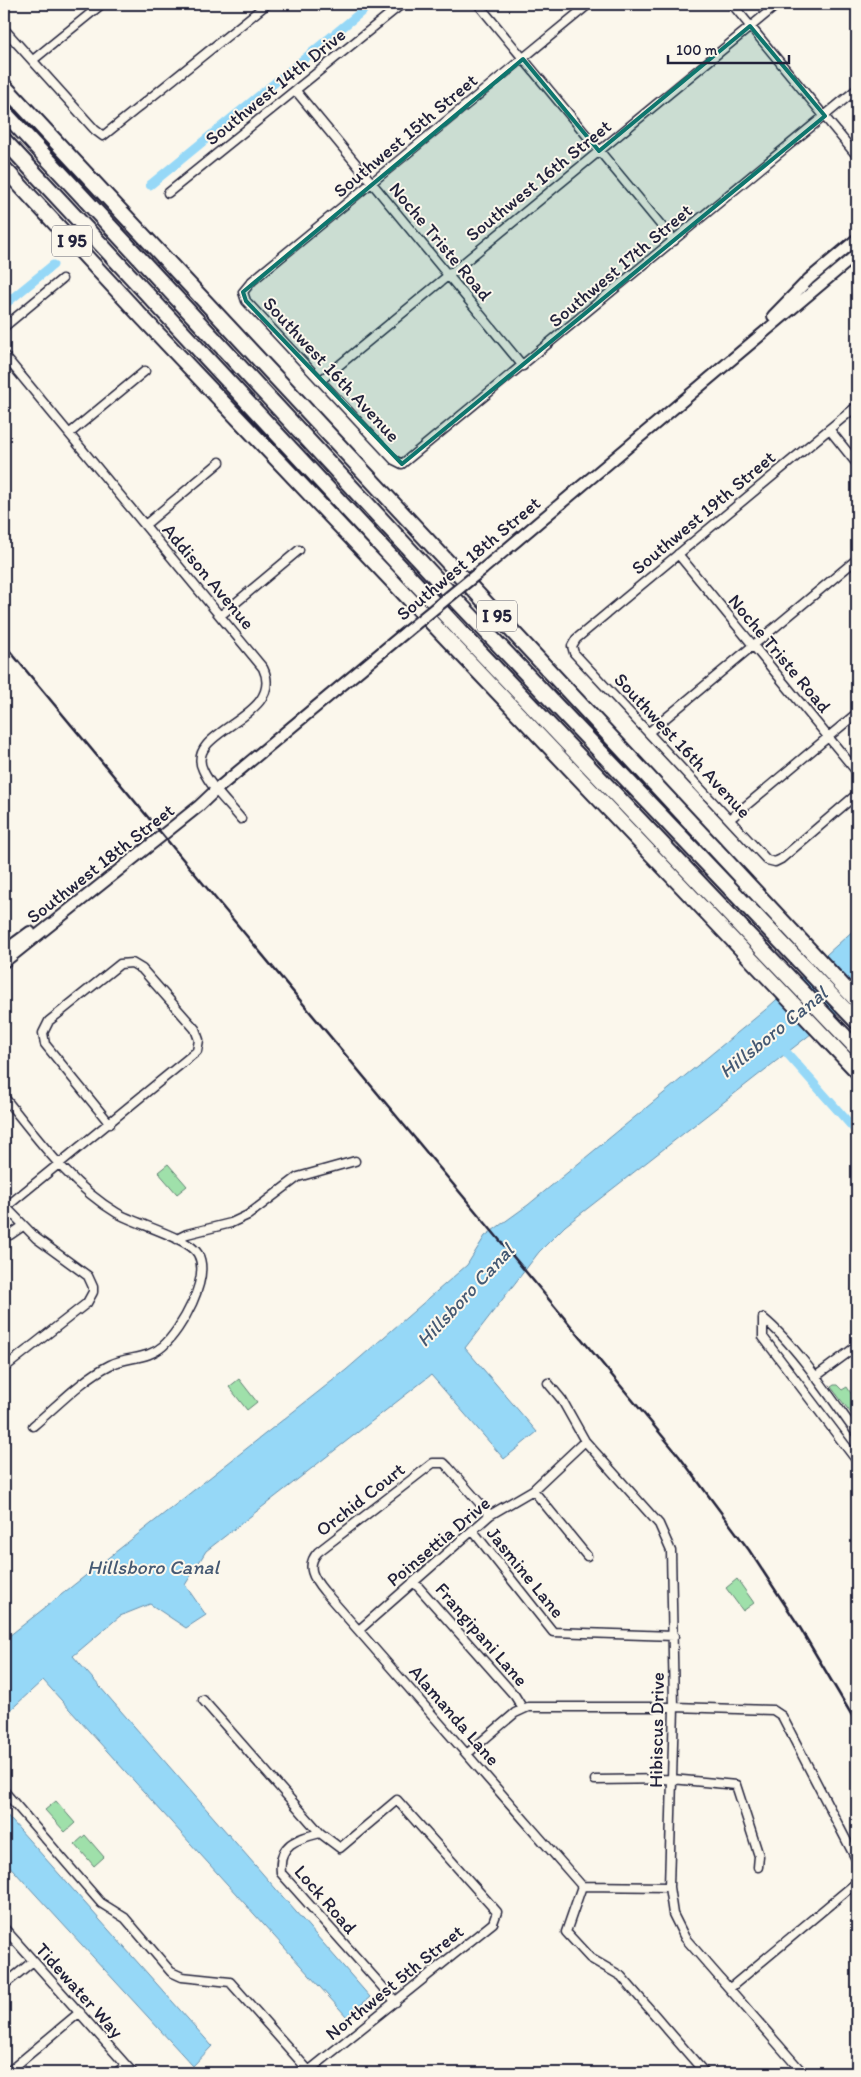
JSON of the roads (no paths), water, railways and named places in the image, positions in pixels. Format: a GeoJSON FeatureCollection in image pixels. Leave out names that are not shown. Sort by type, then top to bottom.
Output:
{"type":"FeatureCollection","features":[{"type":"Feature","properties":{"kind":"highway","name":"I 95"},"geometry":{"type":"LineString","coordinates":[[4,86],[111,203],[857,1001]]}},
{"type":"Feature","properties":{"kind":"highway"},"geometry":{"type":"LineString","coordinates":[[4,104],[111,203]]}},
{"type":"Feature","properties":{"kind":"highway"},"geometry":{"type":"LineString","coordinates":[[4,112],[452,595],[855,1020]]}},
{"type":"Feature","properties":{"kind":"highway"},"geometry":{"type":"LineString","coordinates":[[4,140],[461,632],[857,1049]]}},
{"type":"Feature","properties":{"kind":"highway","name":"I 95"},"geometry":{"type":"LineString","coordinates":[[4,168],[140,315],[774,981],[857,1071]]}},
{"type":"Feature","properties":{"kind":"main road","name":"Southwest 18th Street"},"geometry":{"type":"LineString","coordinates":[[740,352],[809,279],[857,239]]}},
{"type":"Feature","properties":{"kind":"main road","name":"Southwest 18th Street"},"geometry":{"type":"LineString","coordinates":[[4,962],[200,806],[217,789],[690,396],[857,254]]}},
{"type":"Feature","properties":{"kind":"main road","name":"Southwest 18th Street"},"geometry":{"type":"LineString","coordinates":[[4,951],[194,803],[217,789]]}},
{"type":"Feature","properties":{"kind":"street"},"geometry":{"type":"LineString","coordinates":[[33,60],[102,4]]}},
{"type":"Feature","properties":{"kind":"street"},"geometry":{"type":"LineString","coordinates":[[4,29],[95,130],[103,136],[267,4]]}},
{"type":"Feature","properties":{"kind":"street","name":"Southwest 14th Drive"},"geometry":{"type":"LineString","coordinates":[[168,194],[402,4]]}},
{"type":"Feature","properties":{"kind":"street"},"geometry":{"type":"LineString","coordinates":[[478,4],[674,241]]}},
{"type":"Feature","properties":{"kind":"street","name":"Southwest 15th Street"},"geometry":{"type":"LineString","coordinates":[[243,292],[252,281],[589,4]]}},
{"type":"Feature","properties":{"kind":"street"},"geometry":{"type":"LineString","coordinates":[[732,4],[857,156]]}},
{"type":"Feature","properties":{"kind":"street","name":"Southwest 16th Street"},"geometry":{"type":"LineString","coordinates":[[320,381],[778,4]]}},
{"type":"Feature","properties":{"kind":"street","name":"Southwest 17th Street"},"geometry":{"type":"LineString","coordinates":[[402,464],[857,89]]}},
{"type":"Feature","properties":{"kind":"street","name":"Noche Triste Road"},"geometry":{"type":"LineString","coordinates":[[296,91],[522,366]]}},
{"type":"Feature","properties":{"kind":"street"},"geometry":{"type":"LineString","coordinates":[[4,327],[62,279]]}},
{"type":"Feature","properties":{"kind":"street","name":"Southwest 16th Avenue"},"geometry":{"type":"LineString","coordinates":[[243,292],[246,301],[394,460],[402,464]]}},
{"type":"Feature","properties":{"kind":"street","name":"Addison Avenue"},"geometry":{"type":"LineString","coordinates":[[4,355],[258,661],[268,683],[263,698],[203,750],[200,760],[202,770],[241,819]]}},
{"type":"Feature","properties":{"kind":"street"},"geometry":{"type":"LineString","coordinates":[[70,434],[145,370]]}},
{"type":"Feature","properties":{"kind":"street","name":"Southwest 19th Street"},"geometry":{"type":"LineString","coordinates":[[572,646],[576,639],[857,406]]}},
{"type":"Feature","properties":{"kind":"street"},"geometry":{"type":"LineString","coordinates":[[829,429],[857,464]]}},
{"type":"Feature","properties":{"kind":"street"},"geometry":{"type":"LineString","coordinates":[[145,525],[220,462]]}},
{"type":"Feature","properties":{"kind":"street"},"geometry":{"type":"LineString","coordinates":[[220,616],[299,550]]}},
{"type":"Feature","properties":{"kind":"street","name":"Noche Triste Road"},"geometry":{"type":"LineString","coordinates":[[678,554],[857,772]]}},
{"type":"Feature","properties":{"kind":"street"},"geometry":{"type":"LineString","coordinates":[[649,732],[857,560]]}},
{"type":"Feature","properties":{"kind":"street","name":"Southwest 16th Avenue"},"geometry":{"type":"LineString","coordinates":[[572,646],[574,653],[768,860],[774,862],[781,859],[857,794]]}},
{"type":"Feature","properties":{"kind":"street"},"geometry":{"type":"LineString","coordinates":[[730,819],[857,713]]}},
{"type":"Feature","properties":{"kind":"street"},"geometry":{"type":"LineString","coordinates":[[4,1368],[87,1302],[93,1292],[93,1286],[88,1276],[54,1253],[23,1226],[5,1206],[110,1124],[193,1056],[199,1046],[198,1034],[195,1029],[142,969],[132,963],[120,964],[50,1022],[43,1033],[45,1044],[110,1124]]}},
{"type":"Feature","properties":{"kind":"street"},"geometry":{"type":"LineString","coordinates":[[4,1097],[58,1164],[87,1192],[112,1210],[139,1224],[177,1239],[191,1247],[199,1256],[199,1282],[191,1307],[160,1348],[145,1357],[109,1365],[33,1426]]}},
{"type":"Feature","properties":{"kind":"street"},"geometry":{"type":"LineString","coordinates":[[177,1239],[187,1234],[231,1223],[248,1215],[298,1177],[355,1161]]}},
{"type":"Feature","properties":{"kind":"street"},"geometry":{"type":"LineString","coordinates":[[4,1234],[10,1235],[23,1226]]}},
{"type":"Feature","properties":{"kind":"street"},"geometry":{"type":"LineString","coordinates":[[857,1434],[815,1377],[775,1328],[762,1318],[763,1337],[857,1461]]}},
{"type":"Feature","properties":{"kind":"street"},"geometry":{"type":"LineString","coordinates":[[815,1377],[857,1346]]}},
{"type":"Feature","properties":{"kind":"street","name":"Hibiscus Drive"},"geometry":{"type":"LineString","coordinates":[[548,1383],[562,1400],[586,1441],[664,1531],[671,1551],[674,1707],[669,1886],[673,1914],[685,1938],[804,2073]]}},
{"type":"Feature","properties":{"kind":"street","name":"Poinsettia Drive"},"geometry":{"type":"LineString","coordinates":[[359,1630],[490,1515],[533,1490],[586,1441]]}},
{"type":"Feature","properties":{"kind":"street","name":"Jasmine Lane"},"geometry":{"type":"LineString","coordinates":[[432,1462],[444,1463],[490,1515]]}},
{"type":"Feature","properties":{"kind":"street","name":"Orchid Court"},"geometry":{"type":"LineString","coordinates":[[312,1563],[318,1552],[432,1462]]}},
{"type":"Feature","properties":{"kind":"street"},"geometry":{"type":"LineString","coordinates":[[533,1490],[587,1556]]}},
{"type":"Feature","properties":{"kind":"street","name":"Jasmine Lane"},"geometry":{"type":"LineString","coordinates":[[472,1531],[553,1632],[674,1636]]}},
{"type":"Feature","properties":{"kind":"street","name":"Alamanda Lane"},"geometry":{"type":"LineString","coordinates":[[312,1563],[314,1579],[468,1753],[582,1886]]}},
{"type":"Feature","properties":{"kind":"street","name":"Frangipani Lane"},"geometry":{"type":"LineString","coordinates":[[414,1582],[515,1696],[523,1709]]}},
{"type":"Feature","properties":{"kind":"street"},"geometry":{"type":"LineString","coordinates":[[203,1700],[320,1833]]}},
{"type":"Feature","properties":{"kind":"street"},"geometry":{"type":"LineString","coordinates":[[468,1753],[523,1709],[539,1706],[773,1710],[782,1716],[857,1861]]}},
{"type":"Feature","properties":{"kind":"street"},"geometry":{"type":"LineString","coordinates":[[595,1780],[672,1779],[736,1785],[759,1856],[758,1866]]}},
{"type":"Feature","properties":{"kind":"street"},"geometry":{"type":"LineString","coordinates":[[4,1791],[101,1903],[125,1918],[171,1972],[182,1977],[230,1982],[307,2072]]}},
{"type":"Feature","properties":{"kind":"street","name":"Northwest 5th Street"},"geometry":{"type":"LineString","coordinates":[[307,2072],[493,1923],[498,1912],[397,1800],[340,1848],[320,1833]]}},
{"type":"Feature","properties":{"kind":"street","name":"Lock Road"},"geometry":{"type":"LineString","coordinates":[[320,1833],[298,1839],[285,1850],[279,1860],[281,1873],[396,2002]]}},
{"type":"Feature","properties":{"kind":"street"},"geometry":{"type":"LineString","coordinates":[[730,1988],[857,1882]]}},
{"type":"Feature","properties":{"kind":"street"},"geometry":{"type":"LineString","coordinates":[[669,1886],[582,1886],[566,1932],[590,1958],[621,1976],[705,2073]]}},
{"type":"Feature","properties":{"kind":"street","name":"Tidewater Way"},"geometry":{"type":"LineString","coordinates":[[4,1928],[32,1962],[80,2012],[133,2073]]}},
{"type":"Feature","properties":{"kind":"street"},"geometry":{"type":"LineString","coordinates":[[4,1986],[32,1962]]}},
{"type":"Feature","properties":{"kind":"street"},"geometry":{"type":"LineString","coordinates":[[7,2073],[80,2012]]}},
{"type":"Feature","properties":{"kind":"street"},"geometry":{"type":"LineString","coordinates":[[116,2073],[126,2065]]}},
{"type":"Feature","properties":{"kind":"water","name":"Hillsboro Canal"},"geometry":{"type":"Polygon","coordinates":[[[857,927],[857,998],[565,1226],[539,1252],[465,1348],[537,1432],[504,1459],[431,1375],[206,1551],[185,1585],[206,1615],[186,1628],[150,1604],[120,1616],[73,1656],[370,1997],[347,2017],[43,1680],[4,1716],[4,1640],[346,1370],[467,1265],[485,1236],[528,1205],[765,1010],[857,927]]]}},
{"type":"Feature","properties":{"kind":"water"},"geometry":{"type":"Polygon","coordinates":[[[4,1812],[212,2046],[193,2066],[4,1860],[4,1812]]]}},
{"type":"Feature","properties":{"kind":"waterway"},"geometry":{"type":"LineString","coordinates":[[150,185],[371,4]]}},
{"type":"Feature","properties":{"kind":"waterway"},"geometry":{"type":"LineString","coordinates":[[4,305],[53,265]]}},
{"type":"Feature","properties":{"kind":"waterway"},"geometry":{"type":"LineString","coordinates":[[779,1044],[857,1132]]}},
{"type":"Feature","properties":{"kind":"railway"},"geometry":{"type":"LineString","coordinates":[[4,644],[679,1456],[749,1550],[799,1626],[857,1724]]}}]}
